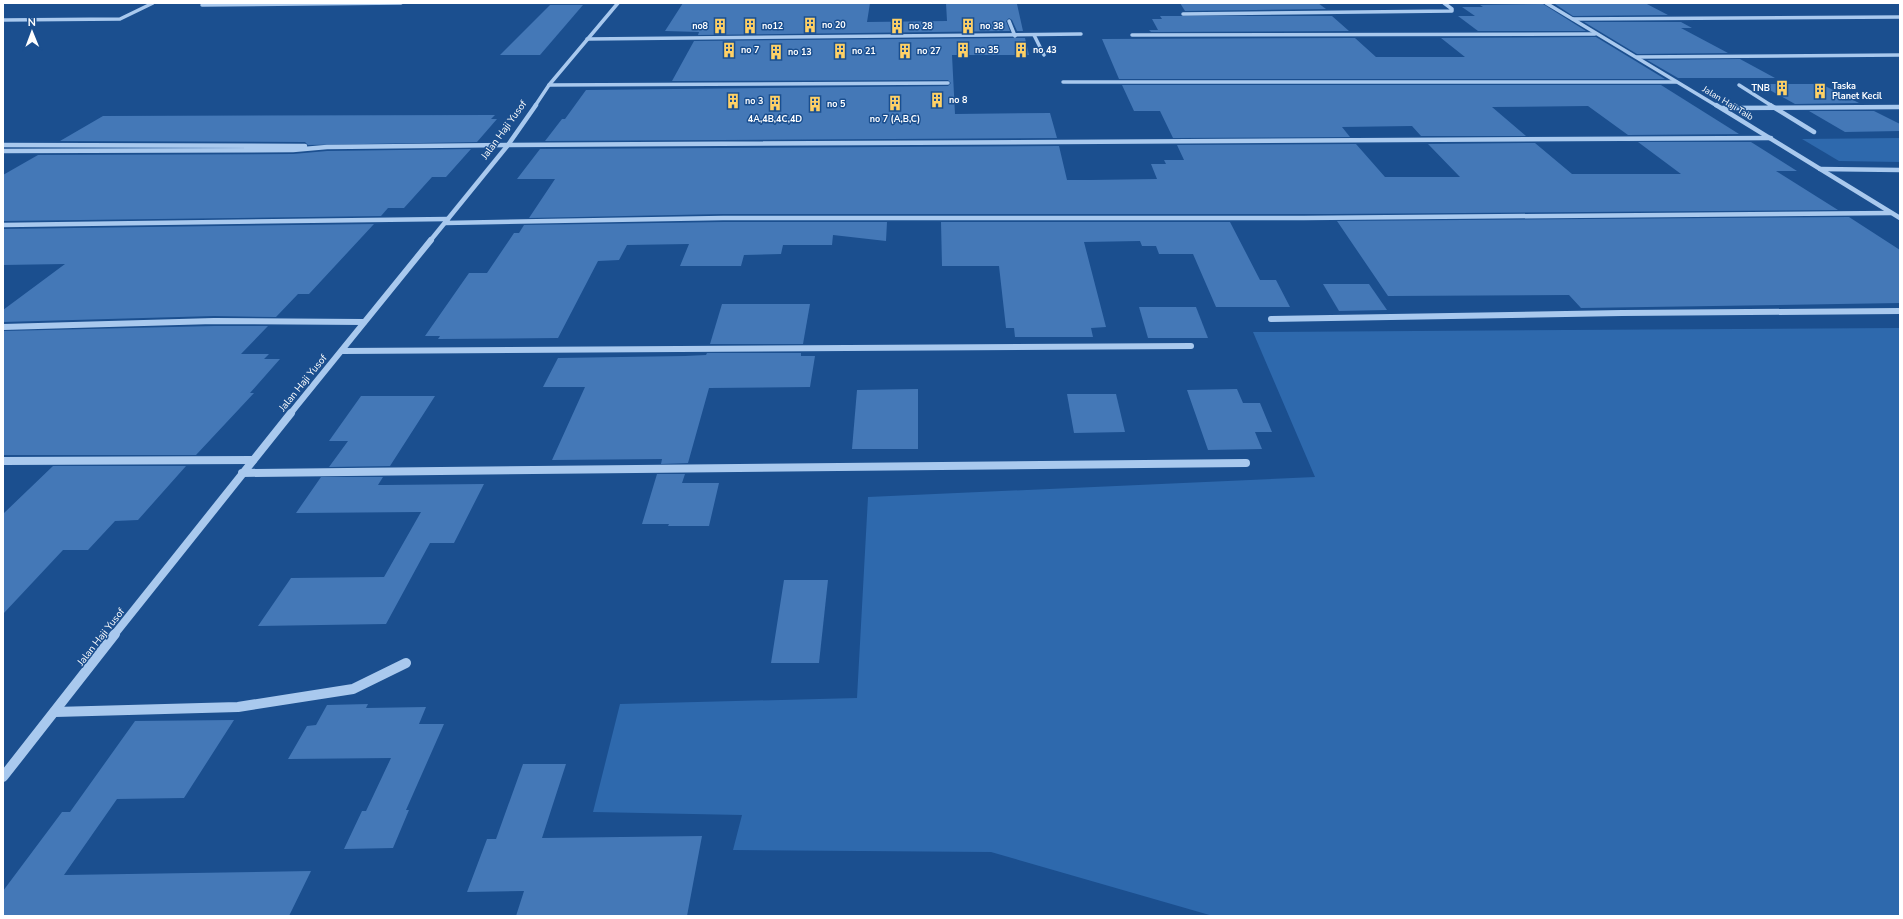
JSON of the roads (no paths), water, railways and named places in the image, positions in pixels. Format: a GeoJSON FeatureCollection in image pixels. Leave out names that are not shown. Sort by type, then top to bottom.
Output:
{"type":"FeatureCollection","features":[{"type":"Feature","properties":{"kind":"street"},"geometry":{"type":"LineString","coordinates":[[3,20],[120,18],[153,3]]}},
{"type":"Feature","properties":{"kind":"street"},"geometry":{"type":"LineString","coordinates":[[202,5],[401,3]]}},
{"type":"Feature","properties":{"kind":"street","name":"Jalan Haji Yusof"},"geometry":{"type":"LineString","coordinates":[[3,777],[242,473],[508,145],[549,85],[618,3]]}},
{"type":"Feature","properties":{"kind":"street"},"geometry":{"type":"LineString","coordinates":[[1183,14],[1452,11],[1452,9],[1444,3]]}},
{"type":"Feature","properties":{"kind":"street","name":"Jalan Haji Taib"},"geometry":{"type":"LineString","coordinates":[[1546,3],[1595,34],[1637,57],[1676,82],[1771,138],[1900,218]]}},
{"type":"Feature","properties":{"kind":"street"},"geometry":{"type":"LineString","coordinates":[[1573,19],[1900,18]]}},
{"type":"Feature","properties":{"kind":"street"},"geometry":{"type":"LineString","coordinates":[[1009,21],[1015,36]]}},
{"type":"Feature","properties":{"kind":"street"},"geometry":{"type":"LineString","coordinates":[[587,39],[1015,36],[1081,34]]}},
{"type":"Feature","properties":{"kind":"street"},"geometry":{"type":"LineString","coordinates":[[1132,35],[1595,34]]}},
{"type":"Feature","properties":{"kind":"street"},"geometry":{"type":"LineString","coordinates":[[1034,35],[1044,55]]}},
{"type":"Feature","properties":{"kind":"street"},"geometry":{"type":"LineString","coordinates":[[1637,57],[1900,56]]}},
{"type":"Feature","properties":{"kind":"street"},"geometry":{"type":"LineString","coordinates":[[1063,82],[1676,82]]}},
{"type":"Feature","properties":{"kind":"street"},"geometry":{"type":"LineString","coordinates":[[549,85],[948,83]]}},
{"type":"Feature","properties":{"kind":"street"},"geometry":{"type":"LineString","coordinates":[[1739,85],[1814,132]]}},
{"type":"Feature","properties":{"kind":"street"},"geometry":{"type":"LineString","coordinates":[[1721,108],[1900,107]]}},
{"type":"Feature","properties":{"kind":"street"},"geometry":{"type":"LineString","coordinates":[[3,151],[293,150],[326,147],[508,145],[1296,142],[1771,138]]}},
{"type":"Feature","properties":{"kind":"street"},"geometry":{"type":"LineString","coordinates":[[3,145],[289,144],[326,147]]}},
{"type":"Feature","properties":{"kind":"street"},"geometry":{"type":"LineString","coordinates":[[1820,169],[1900,170]]}},
{"type":"Feature","properties":{"kind":"street"},"geometry":{"type":"LineString","coordinates":[[3,225],[723,218],[1304,218],[1891,213]]}},
{"type":"Feature","properties":{"kind":"street"},"geometry":{"type":"LineString","coordinates":[[1271,319],[1622,313],[1900,312]]}},
{"type":"Feature","properties":{"kind":"street"},"geometry":{"type":"LineString","coordinates":[[3,328],[214,321],[364,322]]}},
{"type":"Feature","properties":{"kind":"street"},"geometry":{"type":"LineString","coordinates":[[342,351],[1191,346]]}},
{"type":"Feature","properties":{"kind":"street"},"geometry":{"type":"LineString","coordinates":[[3,461],[253,460]]}},
{"type":"Feature","properties":{"kind":"street"},"geometry":{"type":"LineString","coordinates":[[242,473],[1246,463]]}},
{"type":"Feature","properties":{"kind":"street"},"geometry":{"type":"LineString","coordinates":[[54,712],[238,707],[354,689],[406,663]]}},
{"type":"Feature","properties":{"kind":"place","name":"no 20"},"geometry":{"type":"Point","coordinates":[810,25]}},
{"type":"Feature","properties":{"kind":"place","name":"no8"},"geometry":{"type":"Point","coordinates":[720,26]}},
{"type":"Feature","properties":{"kind":"place","name":"no12"},"geometry":{"type":"Point","coordinates":[750,26]}},
{"type":"Feature","properties":{"kind":"place","name":"no 28"},"geometry":{"type":"Point","coordinates":[897,26]}},
{"type":"Feature","properties":{"kind":"place","name":"no 38"},"geometry":{"type":"Point","coordinates":[968,26]}},
{"type":"Feature","properties":{"kind":"place","name":"no 7"},"geometry":{"type":"Point","coordinates":[729,50]}},
{"type":"Feature","properties":{"kind":"place","name":"no 35"},"geometry":{"type":"Point","coordinates":[963,50]}},
{"type":"Feature","properties":{"kind":"place","name":"no 43"},"geometry":{"type":"Point","coordinates":[1021,50]}},
{"type":"Feature","properties":{"kind":"place","name":"no 21"},"geometry":{"type":"Point","coordinates":[840,51]}},
{"type":"Feature","properties":{"kind":"place","name":"no 27"},"geometry":{"type":"Point","coordinates":[905,51]}},
{"type":"Feature","properties":{"kind":"place","name":"no 13"},"geometry":{"type":"Point","coordinates":[776,52]}},
{"type":"Feature","properties":{"kind":"place","name":"TNB"},"geometry":{"type":"Point","coordinates":[1782,88]}},
{"type":"Feature","properties":{"kind":"place","name":"Taska Planet Kecil"},"geometry":{"type":"Point","coordinates":[1820,91]}},
{"type":"Feature","properties":{"kind":"place","name":"no 8"},"geometry":{"type":"Point","coordinates":[937,100]}},
{"type":"Feature","properties":{"kind":"place","name":"no 3"},"geometry":{"type":"Point","coordinates":[733,101]}},
{"type":"Feature","properties":{"kind":"place","name":"4A,4B,4C,4D"},"geometry":{"type":"Point","coordinates":[775,103]}},
{"type":"Feature","properties":{"kind":"place","name":"no 7 (A,B,C)"},"geometry":{"type":"Point","coordinates":[895,103]}},
{"type":"Feature","properties":{"kind":"place","name":"no 5"},"geometry":{"type":"Point","coordinates":[815,104]}}]}
